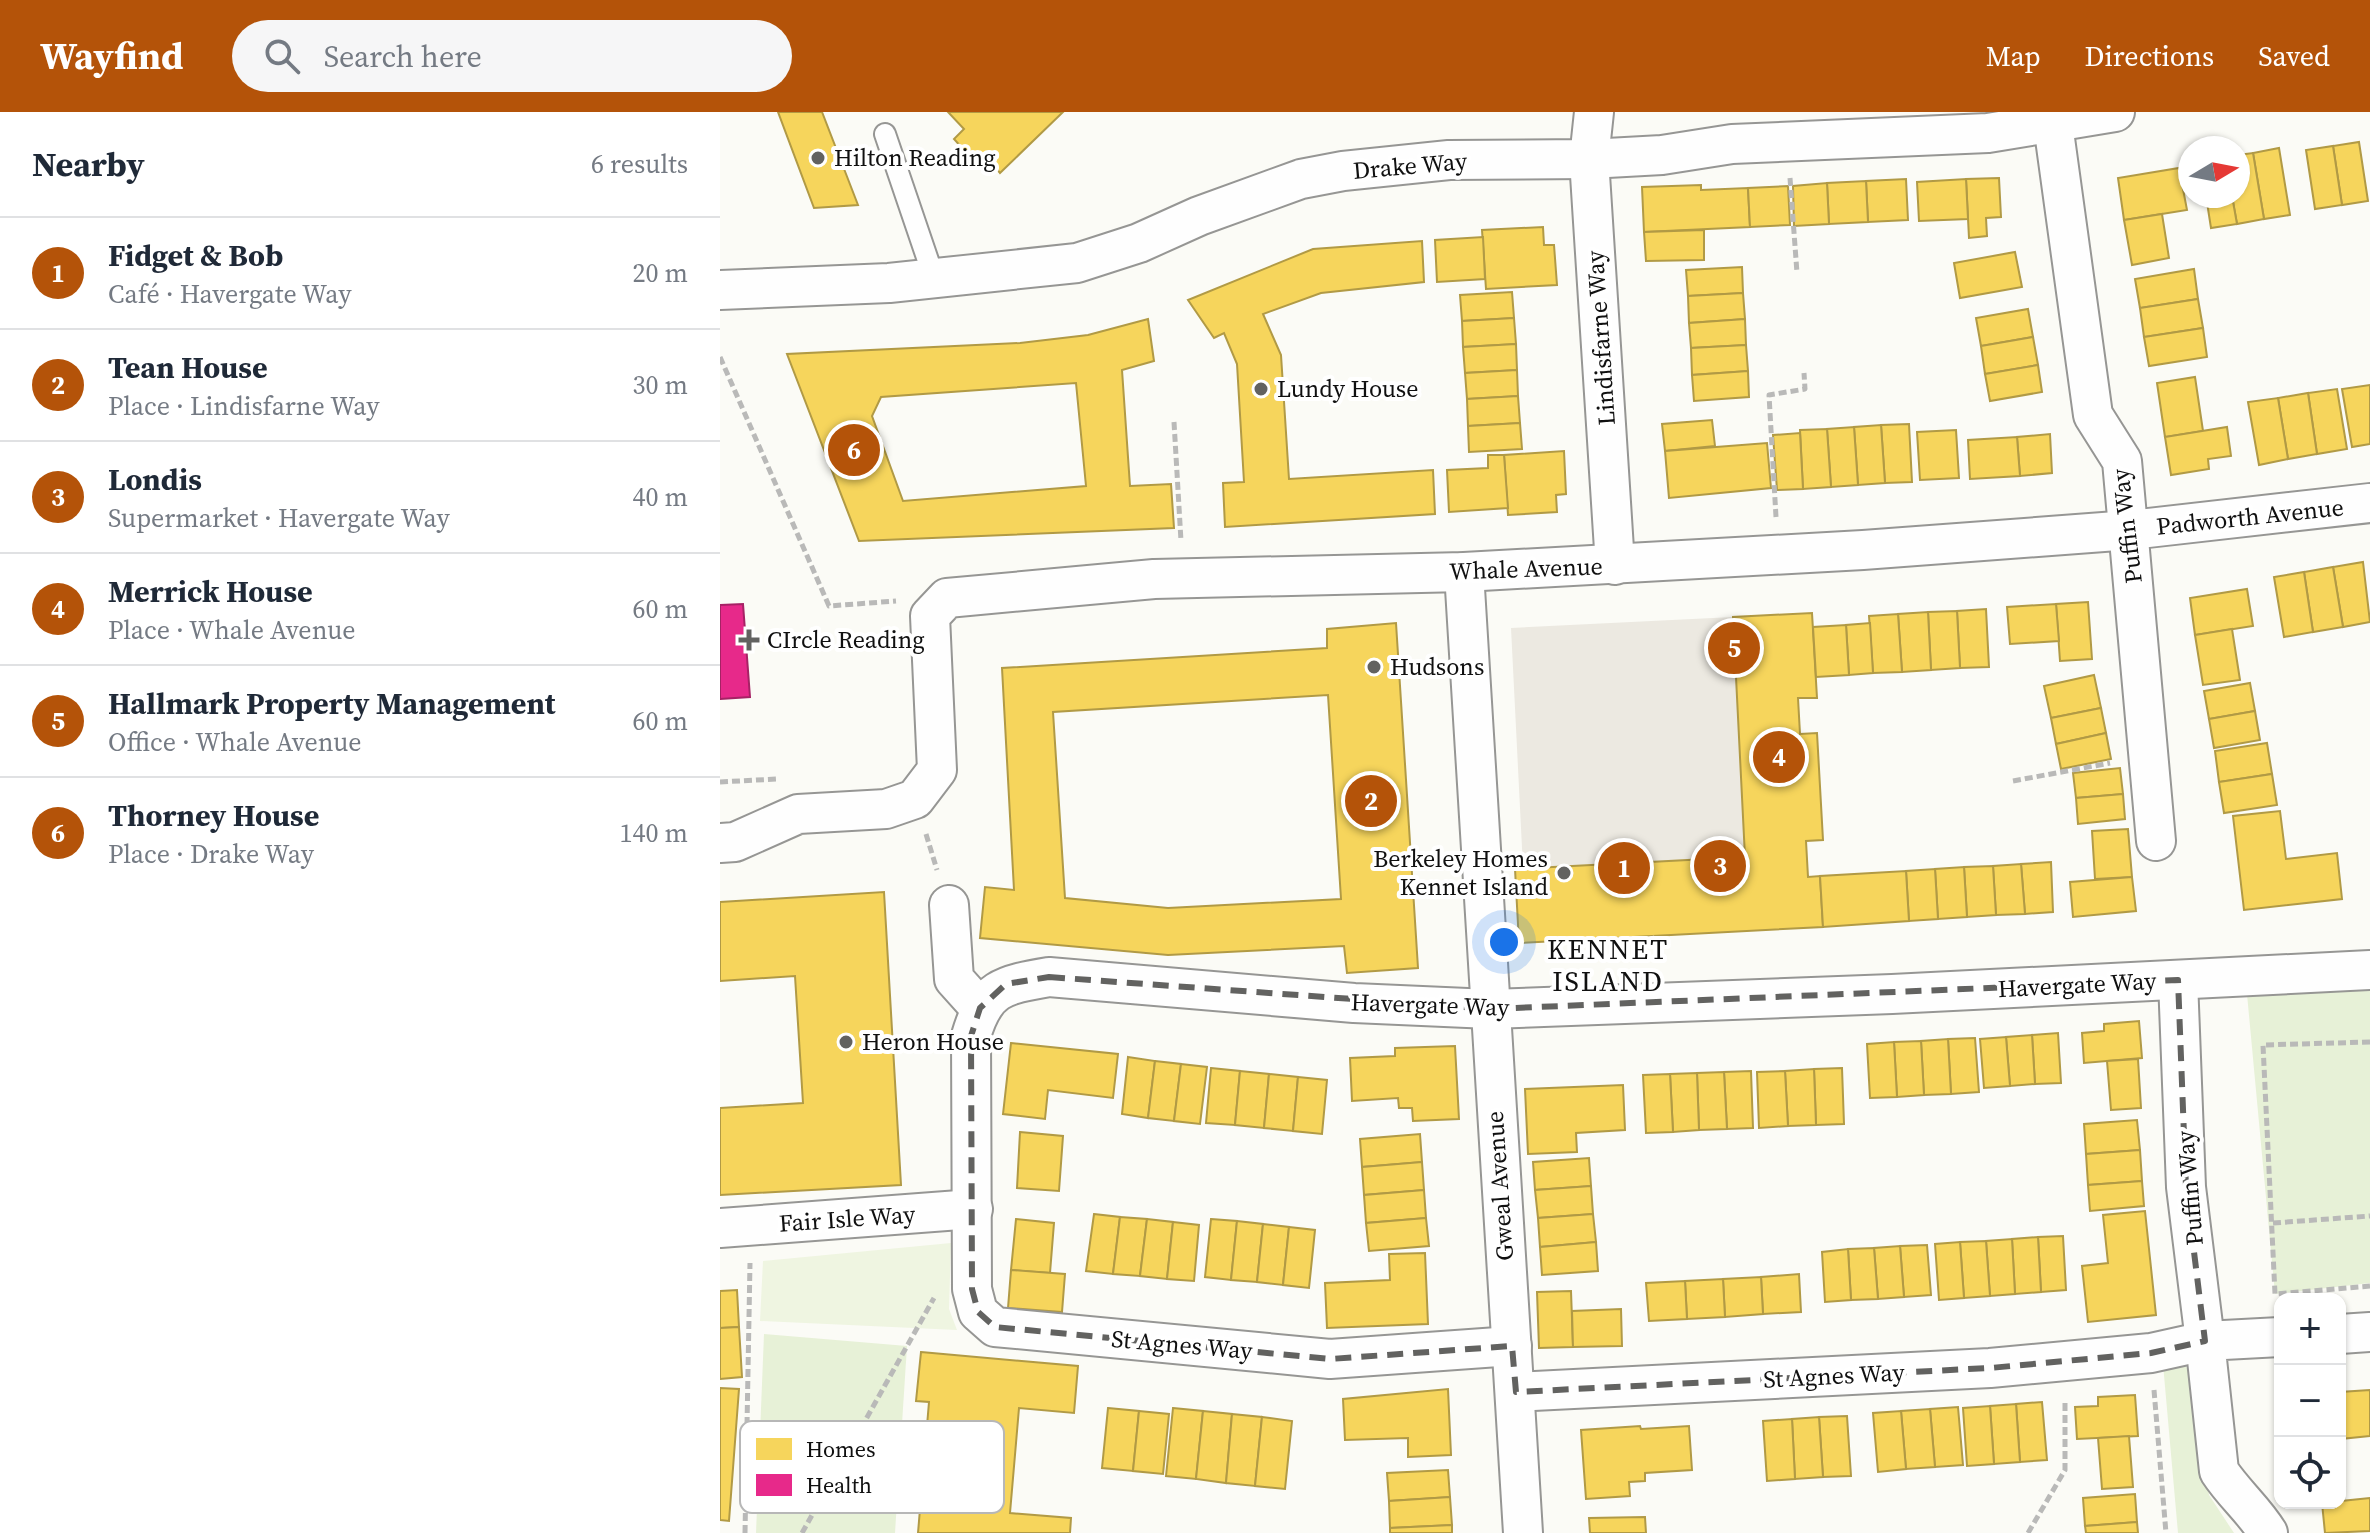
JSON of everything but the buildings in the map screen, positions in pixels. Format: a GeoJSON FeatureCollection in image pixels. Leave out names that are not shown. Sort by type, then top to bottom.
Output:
{"type":"FeatureCollection","features":[{"type":"Feature","properties":{"kind":"street","name":"Lindisfarne Way"},"geometry":{"type":"LineString","coordinates":[[1594,112],[1589,159],[1615,565]]}},
{"type":"Feature","properties":{"kind":"street","name":"Drake Way"},"geometry":{"type":"LineString","coordinates":[[720,290],[934,278],[1077,263],[1301,179],[1329,174],[1449,160],[1589,159],[1788,141],[1988,133],[2115,112]]}},
{"type":"Feature","properties":{"kind":"street","name":"Puffin Way"},"geometry":{"type":"LineString","coordinates":[[2053,124],[2093,415],[2122,461],[2156,841]]}},
{"type":"Feature","properties":{"kind":"street","name":"Padworth Avenue"},"geometry":{"type":"LineString","coordinates":[[2130,530],[2370,503]]}},
{"type":"Feature","properties":{"kind":"street","name":"Whale Avenue"},"geometry":{"type":"LineString","coordinates":[[939,607],[1183,578],[1464,572],[1615,565],[2130,530]]}},
{"type":"Feature","properties":{"kind":"street","name":"Gweal Avenue"},"geometry":{"type":"LineString","coordinates":[[1464,572],[1523,1533]]}},
{"type":"Feature","properties":{"kind":"street"},"geometry":{"type":"LineString","coordinates":[[720,843],[735,842],[798,814],[886,809],[915,799],[937,770],[928,646],[939,607]]}},
{"type":"Feature","properties":{"kind":"street"},"geometry":{"type":"LineString","coordinates":[[949,905],[954,979],[980,1008],[971,1049],[973,1209]]}},
{"type":"Feature","properties":{"kind":"street","name":"Havergate Way"},"geometry":{"type":"LineString","coordinates":[[980,1008],[1006,984],[1049,977],[1354,1003],[1490,1009],[2370,970]]}},
{"type":"Feature","properties":{"kind":"street","name":"Puffin Way"},"geometry":{"type":"LineString","coordinates":[[2178,980],[2186,1187],[2219,1471],[2231,1489],[2254,1510],[2268,1533]]}},
{"type":"Feature","properties":{"kind":"street","name":"Fair Isle Way"},"geometry":{"type":"LineString","coordinates":[[735,1227],[973,1209]]}},
{"type":"Feature","properties":{"kind":"street","name":"St Agnes Way"},"geometry":{"type":"LineString","coordinates":[[973,1209],[972,1289],[978,1312],[995,1327],[1330,1359],[1512,1346]]}},
{"type":"Feature","properties":{"kind":"street"},"geometry":{"type":"LineString","coordinates":[[2346,1334],[2370,1332]]}},
{"type":"Feature","properties":{"kind":"street"},"geometry":{"type":"LineString","coordinates":[[2151,1353],[2205,1341],[2274,1337]]}},
{"type":"Feature","properties":{"kind":"street","name":"St Agnes Way"},"geometry":{"type":"LineString","coordinates":[[1516,1392],[1990,1368],[2151,1353]]}},
{"type":"Feature","properties":{"kind":"lane"},"geometry":{"type":"LineString","coordinates":[[885,134],[934,278]]}},
{"type":"Feature","properties":{"kind":"path"},"geometry":{"type":"LineString","coordinates":[[1788,141],[1797,273]]}},
{"type":"Feature","properties":{"kind":"path"},"geometry":{"type":"LineString","coordinates":[[720,357],[829,606],[939,607]]}},
{"type":"Feature","properties":{"kind":"path"},"geometry":{"type":"LineString","coordinates":[[1778,554],[1769,395],[1805,389],[1804,373]]}},
{"type":"Feature","properties":{"kind":"path"},"geometry":{"type":"LineString","coordinates":[[1174,422],[1183,578]]}},
{"type":"Feature","properties":{"kind":"path"},"geometry":{"type":"LineString","coordinates":[[2013,781],[2148,756]]}},
{"type":"Feature","properties":{"kind":"path"},"geometry":{"type":"LineString","coordinates":[[915,799],[949,905]]}},
{"type":"Feature","properties":{"kind":"path"},"geometry":{"type":"LineString","coordinates":[[2370,1042],[2263,1045],[2275,1294],[2370,1286]]}},
{"type":"Feature","properties":{"kind":"path"},"geometry":{"type":"LineString","coordinates":[[2273,1223],[2370,1216]]}},
{"type":"Feature","properties":{"kind":"path"},"geometry":{"type":"LineString","coordinates":[[735,1227],[741,1421]]}},
{"type":"Feature","properties":{"kind":"path"},"geometry":{"type":"LineString","coordinates":[[865,1421],[935,1296]]}},
{"type":"Feature","properties":{"kind":"path"},"geometry":{"type":"LineString","coordinates":[[2151,1353],[2166,1533]]}},
{"type":"Feature","properties":{"kind":"path"},"geometry":{"type":"LineString","coordinates":[[2028,1533],[2065,1470],[2064,1359]]}},
{"type":"Feature","properties":{"kind":"path"},"geometry":{"type":"LineString","coordinates":[[744,1513],[745,1533]]}},
{"type":"Feature","properties":{"kind":"path"},"geometry":{"type":"LineString","coordinates":[[802,1533],[813,1513]]}},
{"type":"Feature","properties":{"kind":"highlighted area"},"geometry":{"type":"Polygon","coordinates":[[[1049,977],[1490,1009],[2178,980],[2186,1187],[2205,1341],[2151,1353],[1990,1368],[1516,1392],[1512,1346],[1330,1359],[995,1327],[978,1312],[972,1289],[971,1036],[980,1008],[1006,984],[1049,977]]]}},
{"type":"Feature","properties":{"kind":"green space"},"geometry":{"type":"Polygon","coordinates":[[[2370,990],[2370,1283],[2275,1293],[2247,994],[2370,990]]]}},
{"type":"Feature","properties":{"kind":"green space"},"geometry":{"type":"Polygon","coordinates":[[[951,1243],[949,1309],[957,1330],[760,1321],[763,1261],[951,1243]]]}},
{"type":"Feature","properties":{"kind":"green space"},"geometry":{"type":"Polygon","coordinates":[[[764,1334],[907,1346],[902,1421],[761,1421],[764,1334]]]}},
{"type":"Feature","properties":{"kind":"green space"},"geometry":{"type":"Polygon","coordinates":[[[2183,1363],[2195,1378],[2209,1495],[2234,1533],[2178,1533],[2163,1364],[2183,1363]]]}},
{"type":"Feature","properties":{"kind":"green space"},"geometry":{"type":"Polygon","coordinates":[[[757,1513],[896,1513],[895,1533],[756,1533],[757,1513]]]}},
{"type":"Feature","properties":{"kind":"shaded area"},"geometry":{"type":"Polygon","coordinates":[[[1733,617],[1745,857],[1523,868],[1511,628],[1733,617]]]}},
{"type":"Feature","properties":{"kind":"place","name":"Hilton Reading"},"geometry":{"type":"Point","coordinates":[818,158]}},
{"type":"Feature","properties":{"kind":"place","name":"Lundy House"},"geometry":{"type":"Point","coordinates":[1261,389]}},
{"type":"Feature","properties":{"kind":"place","name":"Thorney House"},"geometry":{"type":"Point","coordinates":[854,450]}},
{"type":"Feature","properties":{"kind":"place","name":"CIrcle Reading"},"geometry":{"type":"Point","coordinates":[749,640]}},
{"type":"Feature","properties":{"kind":"place","name":"Hallmark Property Management"},"geometry":{"type":"Point","coordinates":[1734,648]}},
{"type":"Feature","properties":{"kind":"place","name":"Hudsons"},"geometry":{"type":"Point","coordinates":[1374,667]}},
{"type":"Feature","properties":{"kind":"place","name":"Merrick House"},"geometry":{"type":"Point","coordinates":[1779,757]}},
{"type":"Feature","properties":{"kind":"place","name":"Tean House"},"geometry":{"type":"Point","coordinates":[1371,801]}},
{"type":"Feature","properties":{"kind":"place","name":"Londis"},"geometry":{"type":"Point","coordinates":[1720,866]}},
{"type":"Feature","properties":{"kind":"place","name":"Fidget & Bob"},"geometry":{"type":"Point","coordinates":[1624,868]}},
{"type":"Feature","properties":{"kind":"place","name":"Berkeley Homes Kennet Island"},"geometry":{"type":"Point","coordinates":[1564,873]}},
{"type":"Feature","properties":{"kind":"place","name":"Heron House"},"geometry":{"type":"Point","coordinates":[846,1042]}},
{"type":"Feature","properties":{"kind":"district","name":"KENNET ISLAND"},"geometry":{"type":"Point","coordinates":[1608,965]}}]}
